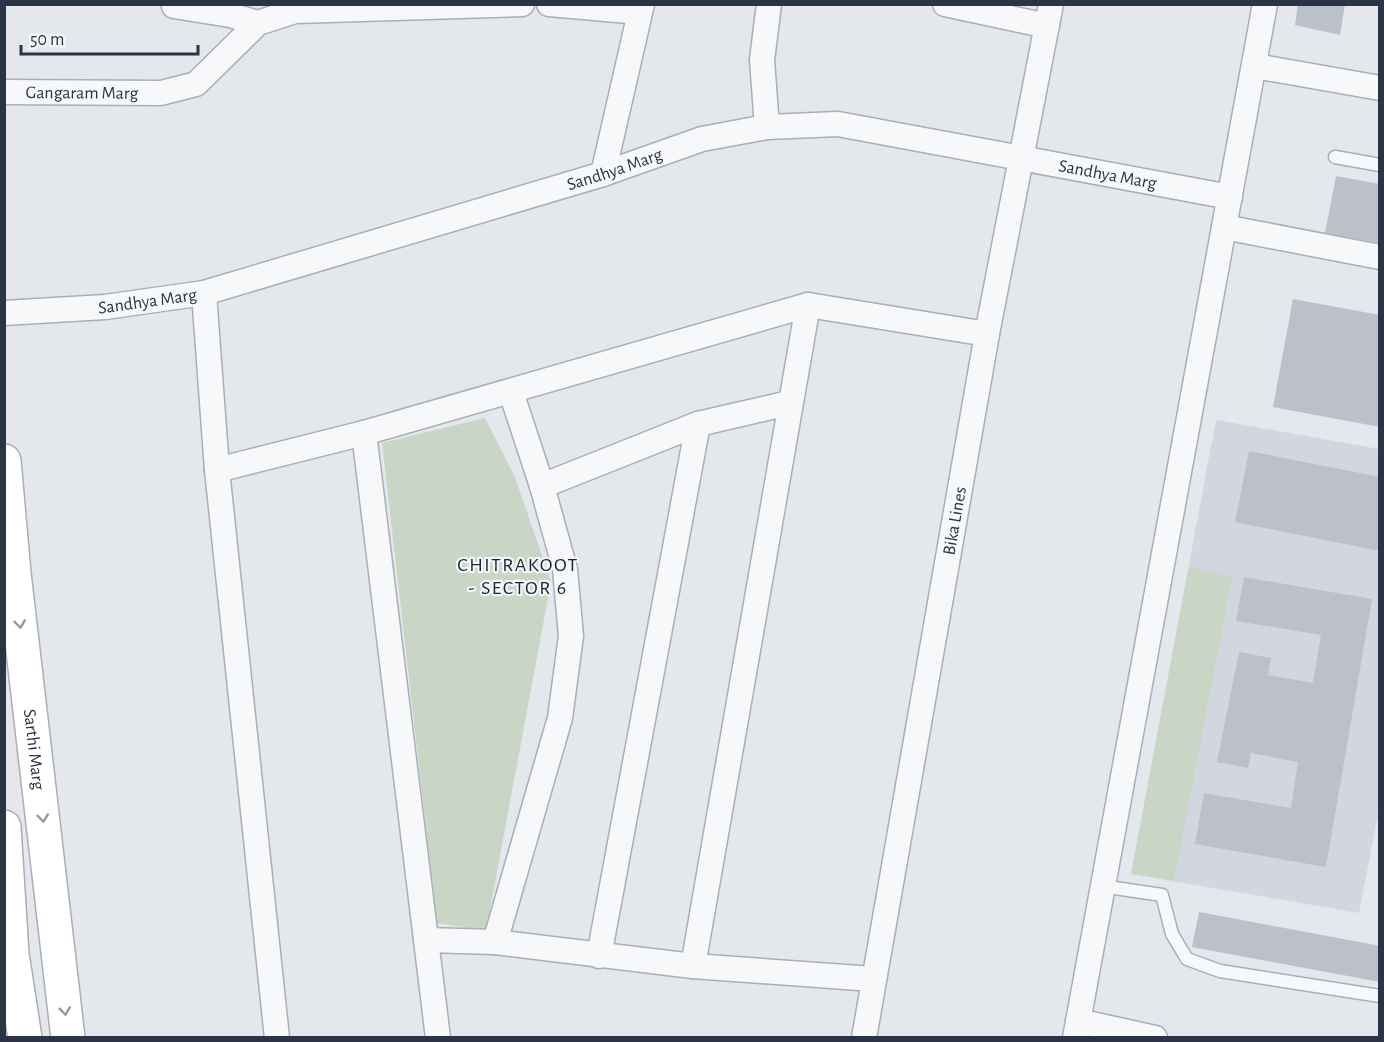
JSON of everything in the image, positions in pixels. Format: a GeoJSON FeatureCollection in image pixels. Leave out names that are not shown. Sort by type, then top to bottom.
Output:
{"type":"FeatureCollection","features":[{"type":"Feature","properties":{"kind":"street"},"geometry":{"type":"LineString","coordinates":[[174,6],[230,15],[258,23],[295,11],[522,4]]}},
{"type":"Feature","properties":{"kind":"street"},"geometry":{"type":"LineString","coordinates":[[549,4],[641,8],[603,174]]}},
{"type":"Feature","properties":{"kind":"street"},"geometry":{"type":"LineString","coordinates":[[767,127],[762,60],[769,4]]}},
{"type":"Feature","properties":{"kind":"street"},"geometry":{"type":"LineString","coordinates":[[945,4],[1049,15]]}},
{"type":"Feature","properties":{"kind":"street"},"geometry":{"type":"LineString","coordinates":[[1155,1038],[1076,1029],[1265,4]]}},
{"type":"Feature","properties":{"kind":"street","name":"Bika Lines"},"geometry":{"type":"LineString","coordinates":[[864,1038],[987,334],[1049,15]]}},
{"type":"Feature","properties":{"kind":"street","name":"Gangaram Marg"},"geometry":{"type":"LineString","coordinates":[[4,92],[160,93],[196,84],[258,23]]}},
{"type":"Feature","properties":{"kind":"street"},"geometry":{"type":"LineString","coordinates":[[1255,66],[1380,88]]}},
{"type":"Feature","properties":{"kind":"street","name":"Sandhya Marg"},"geometry":{"type":"LineString","coordinates":[[4,313],[105,307],[204,293],[603,174],[702,139],[767,127],[838,124],[1230,197]]}},
{"type":"Feature","properties":{"kind":"street"},"geometry":{"type":"LineString","coordinates":[[1224,227],[1380,258]]}},
{"type":"Feature","properties":{"kind":"street"},"geometry":{"type":"LineString","coordinates":[[204,293],[216,470],[277,1038]]}},
{"type":"Feature","properties":{"kind":"street"},"geometry":{"type":"LineString","coordinates":[[216,470],[364,433],[808,305],[987,334]]}},
{"type":"Feature","properties":{"kind":"street"},"geometry":{"type":"LineString","coordinates":[[693,966],[789,403],[808,305]]}},
{"type":"Feature","properties":{"kind":"street"},"geometry":{"type":"LineString","coordinates":[[495,942],[560,717],[571,636],[566,569],[511,392]]}},
{"type":"Feature","properties":{"kind":"street"},"geometry":{"type":"LineString","coordinates":[[542,486],[698,424],[789,403]]}},
{"type":"Feature","properties":{"kind":"street"},"geometry":{"type":"LineString","coordinates":[[599,956],[698,424]]}},
{"type":"Feature","properties":{"kind":"street"},"geometry":{"type":"LineString","coordinates":[[364,433],[438,1038]]}},
{"type":"Feature","properties":{"kind":"street","name":"Sarthi Marg"},"geometry":{"type":"LineString","coordinates":[[4,461],[9,574],[68,1038]]}},
{"type":"Feature","properties":{"kind":"street"},"geometry":{"type":"LineString","coordinates":[[5,839],[12,954],[25,1038]]}},
{"type":"Feature","properties":{"kind":"street"},"geometry":{"type":"LineString","coordinates":[[426,940],[495,942],[693,966],[873,979]]}},
{"type":"Feature","properties":{"kind":"lane"},"geometry":{"type":"LineString","coordinates":[[1335,158],[1380,165]]}},
{"type":"Feature","properties":{"kind":"lane"},"geometry":{"type":"LineString","coordinates":[[1101,886],[1162,895],[1172,934],[1187,959],[1220,970],[1380,996]]}},
{"type":"Feature","properties":{"kind":"shaded area"},"geometry":{"type":"Polygon","coordinates":[[[1216,420],[1379,449],[1380,804],[1359,913],[1131,874],[1216,420]]]}},
{"type":"Feature","properties":{"kind":"green space"},"geometry":{"type":"Polygon","coordinates":[[[485,418],[515,477],[551,582],[486,931],[437,923],[382,443],[485,418]]]}},
{"type":"Feature","properties":{"kind":"green space"},"geometry":{"type":"Polygon","coordinates":[[[1189,567],[1232,578],[1174,880],[1131,874],[1189,567]]]}},
{"type":"Feature","properties":{"kind":"building"},"geometry":{"type":"Polygon","coordinates":[[[1298,4],[1345,4],[1340,35],[1295,25],[1298,4]]]}},
{"type":"Feature","properties":{"kind":"building"},"geometry":{"type":"Polygon","coordinates":[[[1336,176],[1380,184],[1380,243],[1325,233],[1336,176]]]}},
{"type":"Feature","properties":{"kind":"building"},"geometry":{"type":"Polygon","coordinates":[[[1293,299],[1380,315],[1380,427],[1273,407],[1293,299]]]}},
{"type":"Feature","properties":{"kind":"building"},"geometry":{"type":"Polygon","coordinates":[[[1249,451],[1380,477],[1380,551],[1235,522],[1249,451]]]}},
{"type":"Feature","properties":{"kind":"building"},"geometry":{"type":"Polygon","coordinates":[[[1244,577],[1372,599],[1326,867],[1195,844],[1204,793],[1291,808],[1298,762],[1251,753],[1248,768],[1217,762],[1239,652],[1271,658],[1268,675],[1313,683],[1321,635],[1236,621],[1244,577]]]}},
{"type":"Feature","properties":{"kind":"building"},"geometry":{"type":"Polygon","coordinates":[[[1199,912],[1380,946],[1380,982],[1192,947],[1199,912]]]}},
{"type":"Feature","properties":{"kind":"district","name":"CHITRAKOOT - SECTOR 6"},"geometry":{"type":"Point","coordinates":[518,576]}}]}
